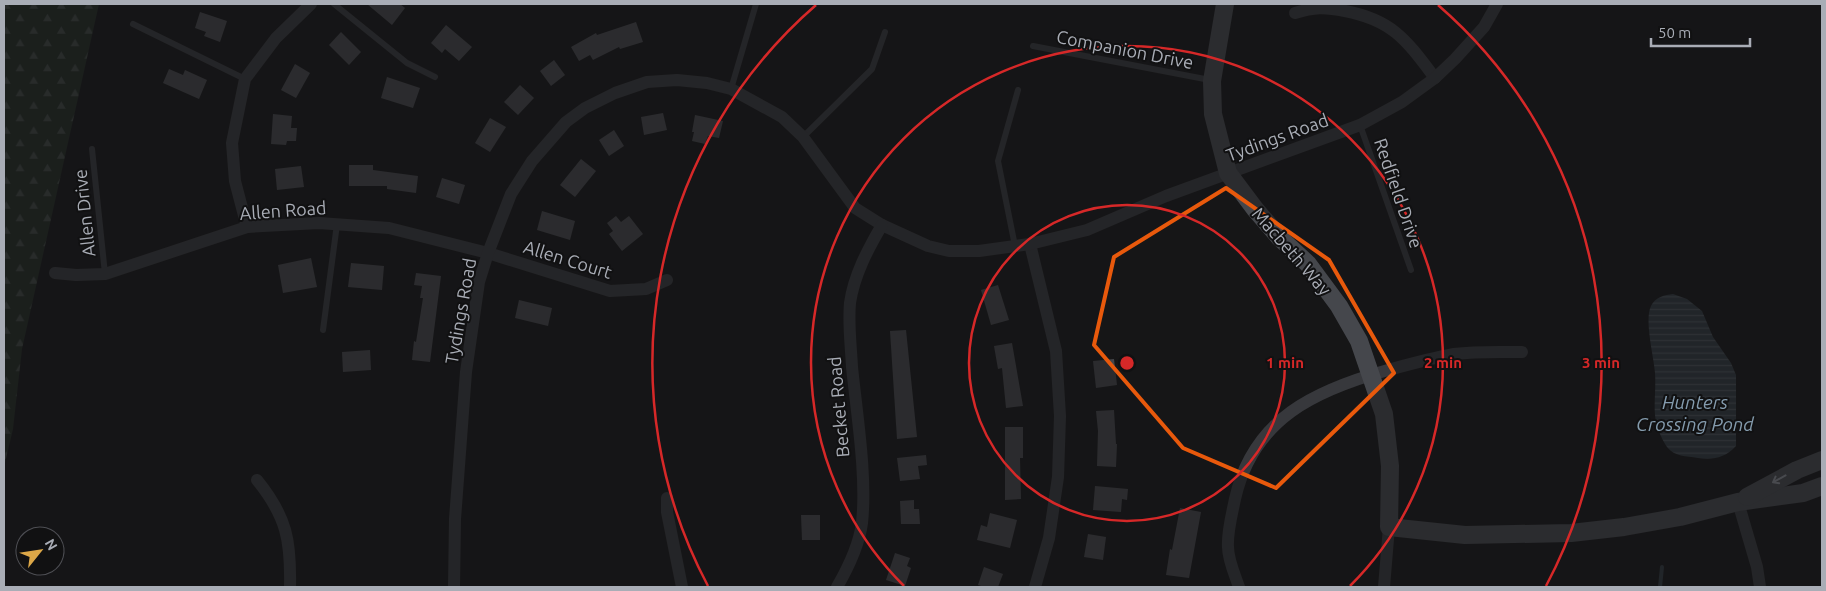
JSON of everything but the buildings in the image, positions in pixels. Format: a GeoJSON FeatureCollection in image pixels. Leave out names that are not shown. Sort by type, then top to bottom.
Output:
{"type":"FeatureCollection","features":[{"type":"Feature","properties":{"kind":"street"},"geometry":{"type":"LineString","coordinates":[[247,227],[235,181],[232,143],[246,79],[276,38],[311,4]]}},
{"type":"Feature","properties":{"kind":"street","name":"Macbeth Way"},"geometry":{"type":"LineString","coordinates":[[1225,4],[1212,81],[1213,114],[1228,174],[1280,238],[1308,264],[1339,306],[1359,341],[1384,414],[1390,466],[1389,527],[1384,587]]}},
{"type":"Feature","properties":{"kind":"street","name":"Tydings Road"},"geometry":{"type":"LineString","coordinates":[[454,587],[456,519],[466,372],[479,282],[511,194],[532,161],[566,122],[584,108],[615,93],[647,82],[677,80],[707,83],[731,89],[782,117],[803,137],[855,208],[882,225],[928,246],[948,251],[979,251],[1030,244],[1087,230],[1166,196],[1360,125],[1402,102],[1435,78],[1484,27],[1497,4]]}},
{"type":"Feature","properties":{"kind":"street"},"geometry":{"type":"LineString","coordinates":[[1295,13],[1313,8],[1327,8],[1360,14],[1381,21],[1398,34],[1435,78]]}},
{"type":"Feature","properties":{"kind":"street","name":"Allen Road"},"geometry":{"type":"LineString","coordinates":[[55,273],[76,275],[105,274],[247,227],[319,222],[389,228],[488,253]]}},
{"type":"Feature","properties":{"kind":"street","name":"Becket Road"},"geometry":{"type":"LineString","coordinates":[[837,587],[849,566],[862,524],[863,494],[850,337],[850,302],[857,276],[868,249],[882,225]]}},
{"type":"Feature","properties":{"kind":"street"},"geometry":{"type":"LineString","coordinates":[[1030,244],[1056,351],[1060,416],[1058,477],[1049,538],[1035,587]]}},
{"type":"Feature","properties":{"kind":"street","name":"Allen Court"},"geometry":{"type":"LineString","coordinates":[[488,253],[610,291],[646,289],[667,280]]}},
{"type":"Feature","properties":{"kind":"street"},"geometry":{"type":"LineString","coordinates":[[1239,587],[1227,548],[1238,487],[1248,461],[1262,440],[1272,428],[1294,409],[1338,386],[1423,360],[1455,354],[1522,352]]}},
{"type":"Feature","properties":{"kind":"street"},"geometry":{"type":"LineString","coordinates":[[1738,502],[1796,470],[1822,460]]}},
{"type":"Feature","properties":{"kind":"street"},"geometry":{"type":"LineString","coordinates":[[257,480],[272,499],[284,526],[289,543],[290,587]]}},
{"type":"Feature","properties":{"kind":"street"},"geometry":{"type":"LineString","coordinates":[[1389,527],[1465,535],[1571,533],[1671,519],[1738,502],[1803,493],[1822,486]]}},
{"type":"Feature","properties":{"kind":"street"},"geometry":{"type":"LineString","coordinates":[[667,498],[667,512],[682,587]]}},
{"type":"Feature","properties":{"kind":"street"},"geometry":{"type":"LineString","coordinates":[[1738,502],[1757,567],[1760,587]]}},
{"type":"Feature","properties":{"kind":"lane"},"geometry":{"type":"LineString","coordinates":[[334,4],[407,63],[435,77]]}},
{"type":"Feature","properties":{"kind":"lane"},"geometry":{"type":"LineString","coordinates":[[731,89],[756,4]]}},
{"type":"Feature","properties":{"kind":"lane"},"geometry":{"type":"LineString","coordinates":[[133,24],[246,79]]}},
{"type":"Feature","properties":{"kind":"lane"},"geometry":{"type":"LineString","coordinates":[[803,137],[872,69],[884,32]]}},
{"type":"Feature","properties":{"kind":"lane","name":"Companion Drive"},"geometry":{"type":"LineString","coordinates":[[1033,46],[1212,81]]}},
{"type":"Feature","properties":{"kind":"lane"},"geometry":{"type":"LineString","coordinates":[[1015,246],[998,161],[1018,90]]}},
{"type":"Feature","properties":{"kind":"lane","name":"Redfield Drive"},"geometry":{"type":"LineString","coordinates":[[1360,125],[1411,270]]}},
{"type":"Feature","properties":{"kind":"lane","name":"Allen Drive"},"geometry":{"type":"LineString","coordinates":[[92,149],[105,274]]}},
{"type":"Feature","properties":{"kind":"lane"},"geometry":{"type":"LineString","coordinates":[[324,330],[337,224]]}},
{"type":"Feature","properties":{"kind":"highlighted area"},"geometry":{"type":"Polygon","coordinates":[[[1226,188],[1329,260],[1394,373],[1276,488],[1183,448],[1094,345],[1114,257],[1226,188]]]}},
{"type":"Feature","properties":{"kind":"green space"},"geometry":{"type":"Polygon","coordinates":[[[4,4],[99,4],[22,349],[13,429],[4,467],[4,4]]]}},
{"type":"Feature","properties":{"kind":"water","name":"Hunters Crossing Pond"},"geometry":{"type":"Polygon","coordinates":[[[1673,294],[1687,299],[1702,311],[1713,337],[1731,363],[1736,375],[1736,446],[1728,453],[1718,457],[1709,459],[1698,458],[1681,456],[1674,453],[1667,447],[1656,423],[1655,373],[1649,329],[1649,312],[1655,300],[1673,294]]]}},
{"type":"Feature","properties":{"kind":"waterway"},"geometry":{"type":"LineString","coordinates":[[1660,587],[1662,567]]}}]}
